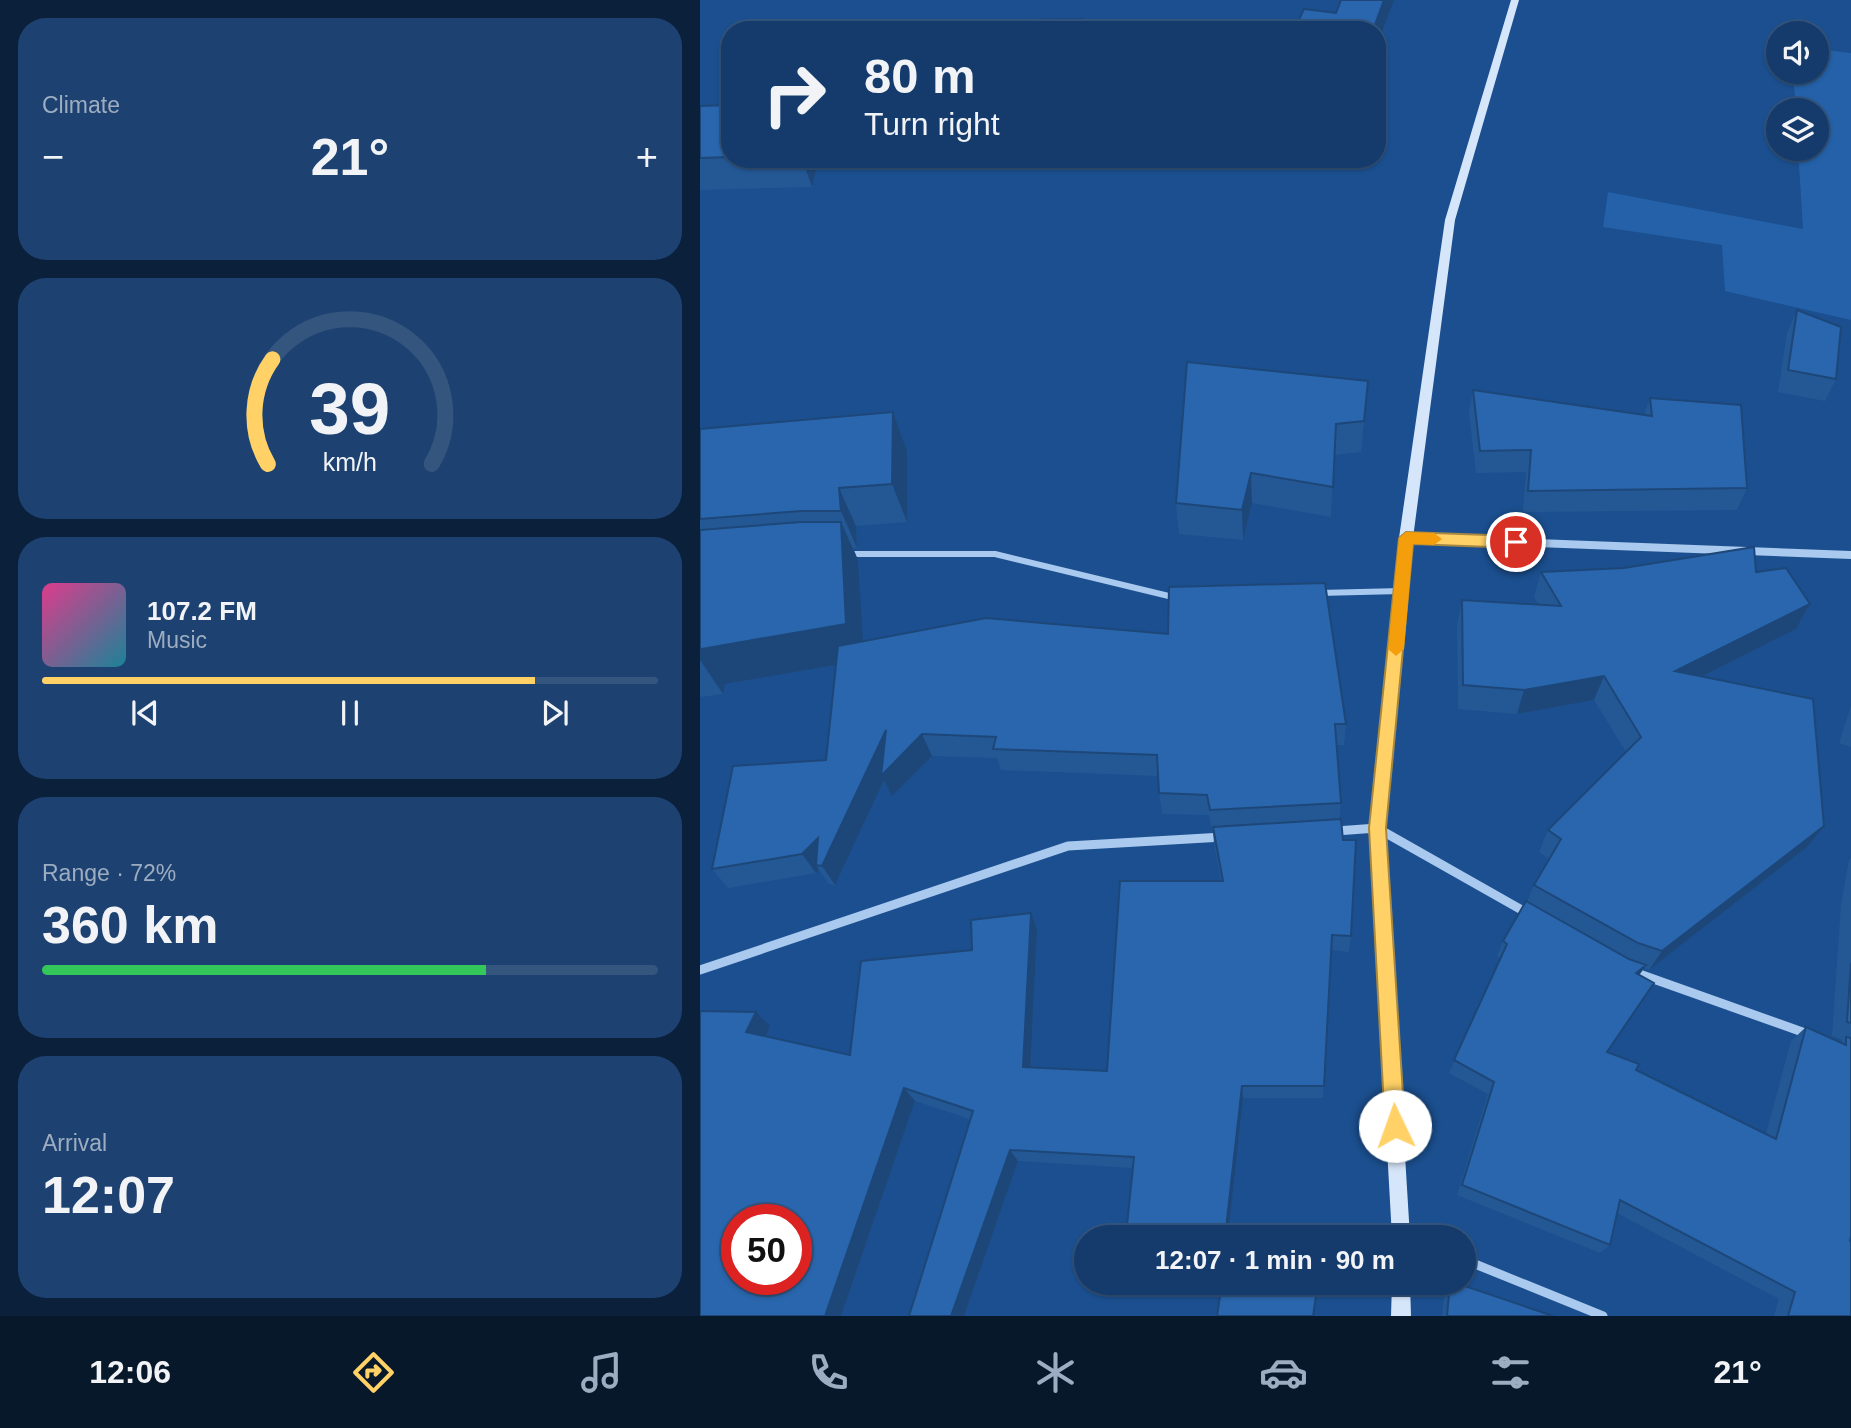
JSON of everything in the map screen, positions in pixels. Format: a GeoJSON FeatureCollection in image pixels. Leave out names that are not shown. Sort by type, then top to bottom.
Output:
{"type":"FeatureCollection","features":[{"type":"Feature","properties":{"kind":"main road"},"geometry":{"type":"LineString","coordinates":[[1403,1225],[1377,828],[1406,538],[1450,220],[1515,0]]}},
{"type":"Feature","properties":{"kind":"main road"},"geometry":{"type":"LineString","coordinates":[[1401,1295],[1401,1316]]}},
{"type":"Feature","properties":{"kind":"street"},"geometry":{"type":"LineString","coordinates":[[1406,538],[1851,555]]}},
{"type":"Feature","properties":{"kind":"street"},"geometry":{"type":"LineString","coordinates":[[833,554],[995,554],[1171,598],[1185,598]]}},
{"type":"Feature","properties":{"kind":"street"},"geometry":{"type":"LineString","coordinates":[[1307,594],[1402,590]]}},
{"type":"Feature","properties":{"kind":"street"},"geometry":{"type":"LineString","coordinates":[[1323,832],[1377,828],[1541,921]]}},
{"type":"Feature","properties":{"kind":"street"},"geometry":{"type":"LineString","coordinates":[[700,970],[1068,846],[1229,837]]}},
{"type":"Feature","properties":{"kind":"street"},"geometry":{"type":"LineString","coordinates":[[1623,968],[1813,1036]]}},
{"type":"Feature","properties":{"kind":"street"},"geometry":{"type":"LineString","coordinates":[[1476,1264],[1603,1316]]}},
{"type":"Feature","properties":{"kind":"shaded area"},"geometry":{"type":"Polygon","coordinates":[[[1829,50],[1851,53],[1851,320],[1725,291],[1722,245],[1603,227],[1608,192],[1803,229],[1799,161],[1829,161],[1829,98],[1795,98],[1794,84],[1829,84],[1829,50]]]}},
{"type":"Feature","properties":{"kind":"building"},"geometry":{"type":"Polygon","coordinates":[[[1341,0],[1384,0],[1376,21],[1298,21],[1304,9],[1336,13],[1341,0]]]}},
{"type":"Feature","properties":{"kind":"building"},"geometry":{"type":"Polygon","coordinates":[[[1081,19],[1081,21],[1031,20],[1081,19]]]}},
{"type":"Feature","properties":{"kind":"building"},"geometry":{"type":"Polygon","coordinates":[[[721,105],[721,157],[700,158],[700,106],[721,105]]]}},
{"type":"Feature","properties":{"kind":"building"},"geometry":{"type":"Polygon","coordinates":[[[1797,310],[1841,327],[1836,379],[1788,370],[1797,310]]]}},
{"type":"Feature","properties":{"kind":"building"},"geometry":{"type":"Polygon","coordinates":[[[1187,362],[1368,381],[1364,421],[1336,424],[1333,487],[1251,473],[1242,510],[1176,503],[1187,362]]]}},
{"type":"Feature","properties":{"kind":"building"},"geometry":{"type":"Polygon","coordinates":[[[1473,390],[1652,416],[1650,398],[1741,405],[1747,488],[1528,491],[1531,450],[1480,451],[1473,390]]]}},
{"type":"Feature","properties":{"kind":"building"},"geometry":{"type":"Polygon","coordinates":[[[893,412],[892,484],[839,488],[841,511],[801,511],[700,519],[700,429],[893,412]]]}},
{"type":"Feature","properties":{"kind":"building"},"geometry":{"type":"Polygon","coordinates":[[[801,522],[841,522],[846,624],[701,649],[700,658],[700,530],[801,522]]]}},
{"type":"Feature","properties":{"kind":"building"},"geometry":{"type":"Polygon","coordinates":[[[1754,547],[1756,572],[1786,568],[1810,604],[1675,671],[1813,699],[1824,826],[1662,951],[1638,943],[1534,885],[1561,839],[1548,830],[1641,737],[1604,676],[1524,690],[1463,685],[1462,600],[1561,606],[1541,572],[1624,568],[1754,547]]]}},
{"type":"Feature","properties":{"kind":"building"},"geometry":{"type":"Polygon","coordinates":[[[1325,583],[1346,724],[1335,724],[1341,803],[1210,810],[1207,795],[1159,793],[1157,755],[993,749],[996,737],[922,734],[881,776],[886,730],[822,866],[816,865],[818,838],[802,854],[712,869],[733,766],[826,760],[838,646],[986,618],[1168,634],[1169,587],[1325,583]]]}},
{"type":"Feature","properties":{"kind":"building"},"geometry":{"type":"Polygon","coordinates":[[[1341,819],[1343,840],[1356,840],[1351,936],[1332,935],[1324,1086],[1242,1086],[1226,1225],[1127,1225],[1134,1157],[1010,1150],[951,1316],[909,1316],[973,1111],[904,1088],[825,1316],[700,1316],[700,1011],[756,1012],[746,1032],[850,1055],[861,961],[972,950],[971,920],[1031,913],[1023,1067],[1107,1071],[1120,881],[1223,881],[1213,827],[1341,819]]]}},
{"type":"Feature","properties":{"kind":"building"},"geometry":{"type":"Polygon","coordinates":[[[1526,901],[1629,959],[1646,965],[1636,973],[1654,983],[1607,1052],[1639,1064],[1636,1070],[1776,1139],[1806,1027],[1846,1045],[1846,1037],[1851,1038],[1851,1316],[1788,1316],[1795,1292],[1620,1200],[1610,1245],[1462,1185],[1494,1082],[1454,1060],[1507,944],[1503,941],[1526,901]]]}},
{"type":"Feature","properties":{"kind":"building"},"geometry":{"type":"Polygon","coordinates":[[[1851,963],[1851,1023],[1847,1022],[1851,963]]]}},
{"type":"Feature","properties":{"kind":"building"},"geometry":{"type":"Polygon","coordinates":[[[1476,1290],[1553,1316],[1447,1316],[1449,1295],[1476,1295],[1476,1290]]]}},
{"type":"Feature","properties":{"kind":"building"},"geometry":{"type":"Polygon","coordinates":[[[1220,1295],[1316,1295],[1313,1316],[1217,1316],[1220,1295]]]}},
{"type":"Feature","properties":{"kind":"slow traffic"},"geometry":{"type":"LineString","coordinates":[[1396,649],[1406,538],[1434,539]]}},
{"type":"Feature","properties":{"kind":"route"},"geometry":{"type":"LineString","coordinates":[[1395,1126],[1377,828],[1406,538],[1516,542]]}}]}
